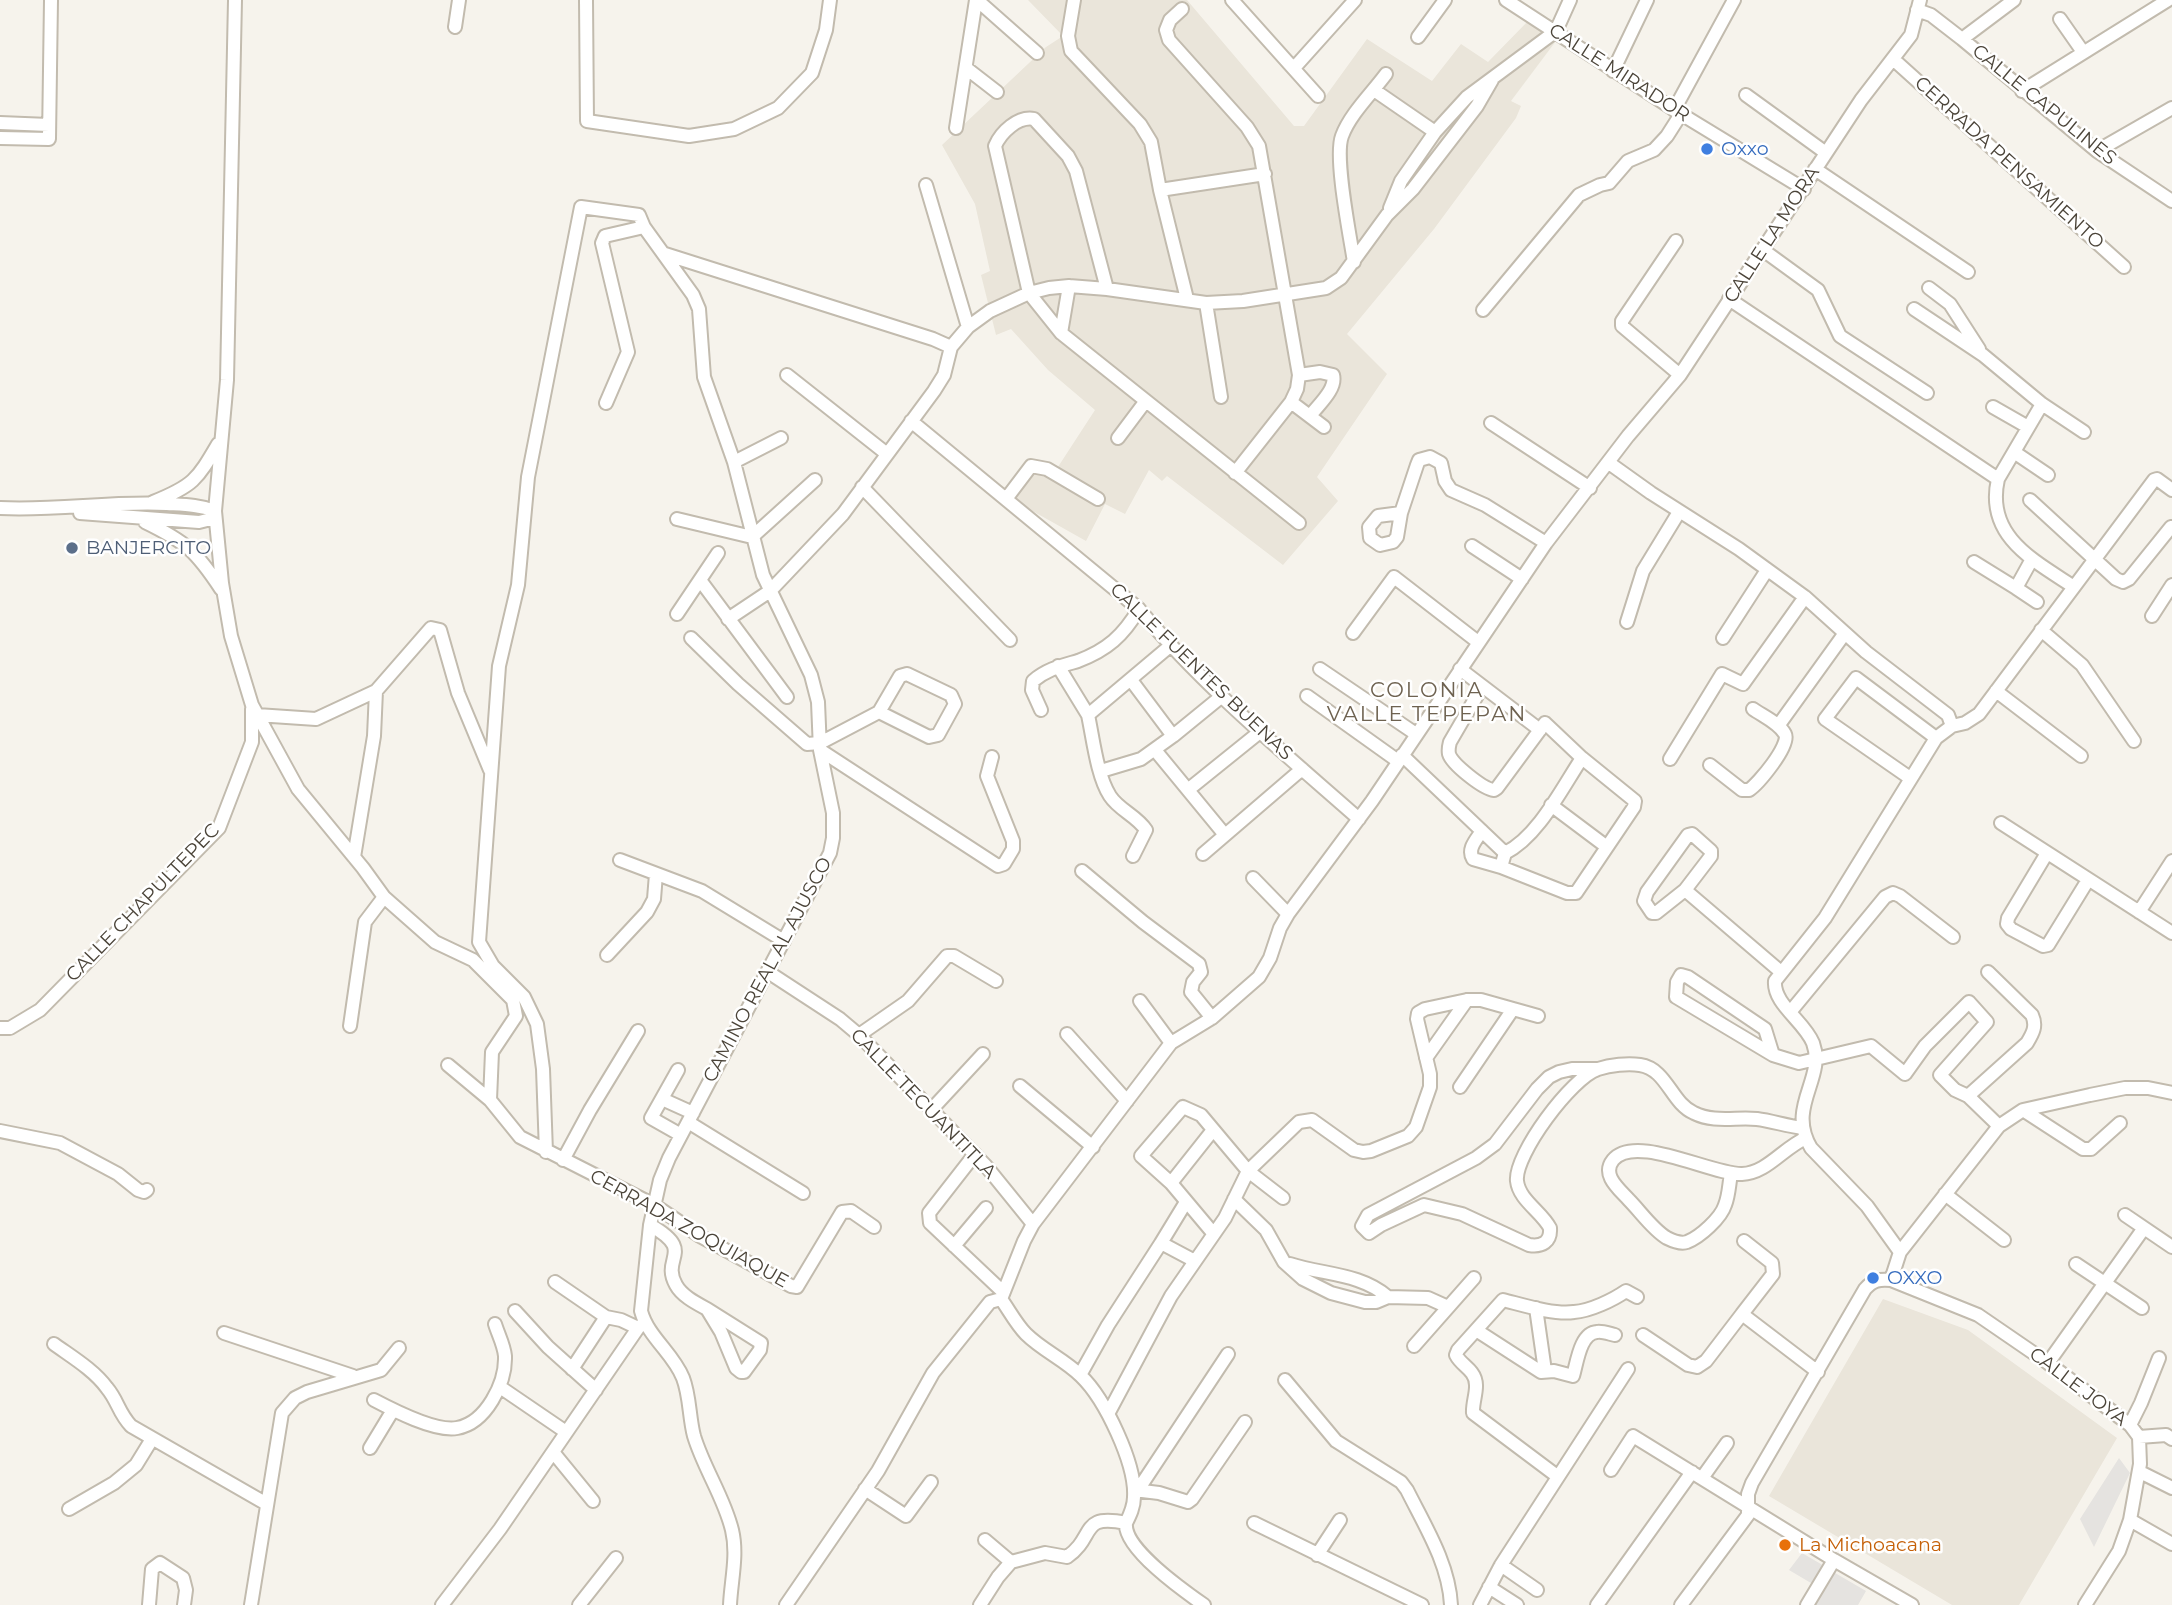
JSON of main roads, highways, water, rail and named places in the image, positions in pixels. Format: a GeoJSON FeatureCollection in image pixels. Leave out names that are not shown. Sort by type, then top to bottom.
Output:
{"type":"FeatureCollection","features":[{"type":"Feature","properties":{"kind":"place","name":"Oxxo"},"geometry":{"type":"Point","coordinates":[1707,149]}},
{"type":"Feature","properties":{"kind":"place","name":"BANJERCITO"},"geometry":{"type":"Point","coordinates":[72,548]}},
{"type":"Feature","properties":{"kind":"place","name":"OXXO"},"geometry":{"type":"Point","coordinates":[1873,1278]}},
{"type":"Feature","properties":{"kind":"place","name":"La Michoacana"},"geometry":{"type":"Point","coordinates":[1785,1545]}},
{"type":"Feature","properties":{"kind":"district","name":"COLONIA VALLE TEPEPAN"},"geometry":{"type":"Point","coordinates":[1427,703]}}]}
